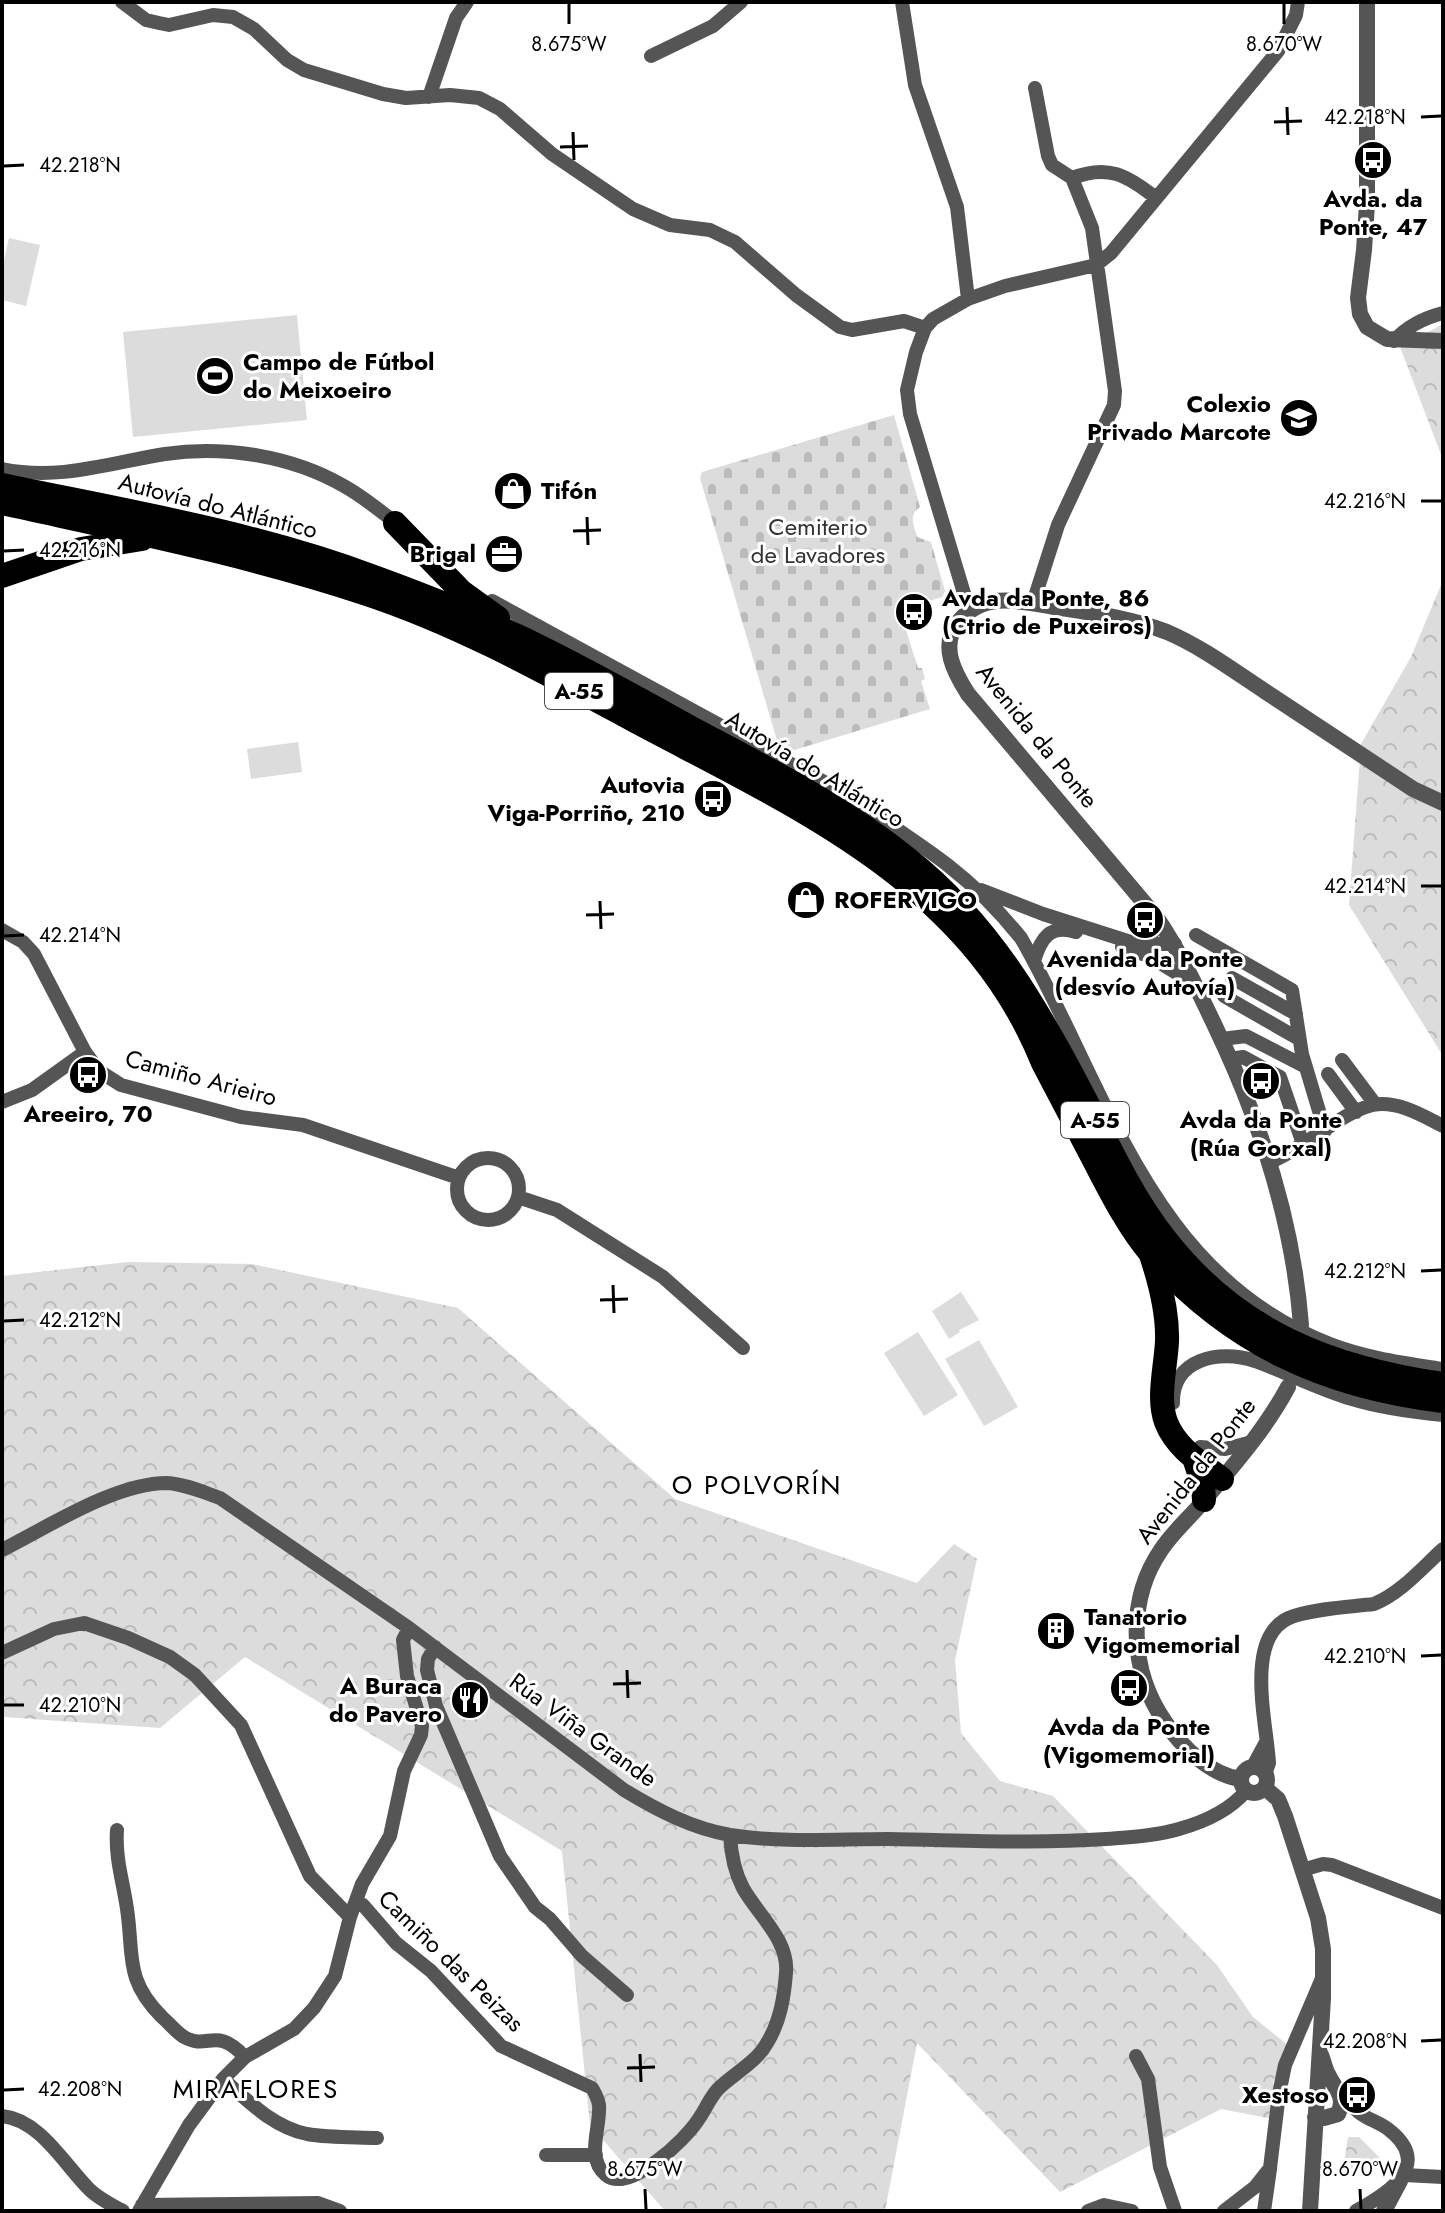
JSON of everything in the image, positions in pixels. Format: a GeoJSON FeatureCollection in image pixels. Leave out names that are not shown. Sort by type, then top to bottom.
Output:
{"type":"FeatureCollection","features":[{"type":"Feature","properties":{"kind":"highway","name":"Autovía do Atlántico"},"geometry":{"type":"LineString","coordinates":[[2,485],[280,546],[374,577],[543,648],[795,783],[907,857],[962,907],[983,932],[1027,992],[1144,1209],[1167,1241],[1214,1289],[1266,1328],[1327,1358],[1384,1374],[1443,1384]]}},
{"type":"Feature","properties":{"kind":"highway","name":"Autovía do Atlántico"},"geometry":{"type":"LineString","coordinates":[[2,503],[194,545],[369,594],[475,638],[789,803],[875,856],[938,909],[984,961],[1033,1037],[1043,1063],[1108,1188],[1150,1253],[1235,1329],[1281,1357],[1325,1376],[1362,1387],[1443,1401]]}},
{"type":"Feature","properties":{"kind":"highway"},"geometry":{"type":"LineString","coordinates":[[395,523],[462,592],[543,648]]}},
{"type":"Feature","properties":{"kind":"highway"},"geometry":{"type":"LineString","coordinates":[[2,576],[81,549],[137,539],[194,545]]}},
{"type":"Feature","properties":{"kind":"highway"},"geometry":{"type":"LineString","coordinates":[[795,783],[826,794],[889,825]]}},
{"type":"Feature","properties":{"kind":"highway"},"geometry":{"type":"LineString","coordinates":[[1150,1253],[1159,1280],[1167,1338],[1163,1406],[1166,1422],[1176,1439],[1224,1475]]}},
{"type":"Feature","properties":{"kind":"highway"},"geometry":{"type":"LineString","coordinates":[[1159,1280],[1201,1321],[1253,1360]]}},
{"type":"Feature","properties":{"kind":"highway"},"geometry":{"type":"LineString","coordinates":[[1198,1454],[1204,1500]]}},
{"type":"Feature","properties":{"kind":"street"},"geometry":{"type":"LineString","coordinates":[[122,2],[146,20],[169,25],[213,15],[233,17],[254,29],[287,60],[304,70],[383,94],[406,98],[450,95],[479,98],[492,103],[552,154],[633,209],[670,225],[710,230],[735,242],[796,295],[840,327],[852,330],[904,321],[925,328]]}},
{"type":"Feature","properties":{"kind":"street"},"geometry":{"type":"LineString","coordinates":[[429,97],[456,18],[467,2]]}},
{"type":"Feature","properties":{"kind":"street"},"geometry":{"type":"LineString","coordinates":[[651,56],[713,26],[741,2]]}},
{"type":"Feature","properties":{"kind":"street"},"geometry":{"type":"LineString","coordinates":[[902,2],[915,85],[957,207],[968,299]]}},
{"type":"Feature","properties":{"kind":"street"},"geometry":{"type":"LineString","coordinates":[[1298,2],[1296,15],[1278,51],[1111,253],[1096,265],[1005,286],[968,299],[933,319],[925,328],[907,390],[910,414],[969,610],[986,602],[1008,599],[1124,619],[1168,633],[1220,662],[1413,789],[1443,803]]}},
{"type":"Feature","properties":{"kind":"street"},"geometry":{"type":"LineString","coordinates":[[1367,2],[1367,204],[1358,307],[1367,327],[1380,337],[1394,341],[1443,341]]}},
{"type":"Feature","properties":{"kind":"street"},"geometry":{"type":"LineString","coordinates":[[1033,603],[1058,525],[1114,405],[1115,391],[1092,228],[1072,178],[1052,165],[1048,156],[1035,88]]}},
{"type":"Feature","properties":{"kind":"street"},"geometry":{"type":"LineString","coordinates":[[1072,178],[1092,170],[1111,172],[1136,183],[1156,198]]}},
{"type":"Feature","properties":{"kind":"street"},"geometry":{"type":"LineString","coordinates":[[1394,341],[1403,330],[1427,317],[1443,313]]}},
{"type":"Feature","properties":{"kind":"street"},"geometry":{"type":"LineString","coordinates":[[2,469],[45,475],[72,473],[165,454],[198,451],[267,457],[298,466],[341,484],[418,540],[475,591],[515,616],[859,801],[974,887],[1021,938],[1149,1189],[1190,1245],[1216,1273],[1288,1325],[1330,1344],[1398,1362],[1443,1369]]}},
{"type":"Feature","properties":{"kind":"street","name":"Avenida da Ponte"},"geometry":{"type":"LineString","coordinates":[[969,610],[955,626],[949,646],[952,669],[968,694],[1157,918],[1175,944],[1222,1039],[1270,1162],[1293,1262],[1301,1325]]}},
{"type":"Feature","properties":{"kind":"street"},"geometry":{"type":"LineString","coordinates":[[974,887],[1043,914],[1137,944],[1175,944]]}},
{"type":"Feature","properties":{"kind":"street"},"geometry":{"type":"LineString","coordinates":[[1042,939],[1038,927],[1043,914]]}},
{"type":"Feature","properties":{"kind":"street"},"geometry":{"type":"LineString","coordinates":[[1137,944],[1152,934],[1157,918]]}},
{"type":"Feature","properties":{"kind":"street"},"geometry":{"type":"LineString","coordinates":[[1034,961],[1042,939],[1051,930],[1066,929],[1149,956],[1196,985]]}},
{"type":"Feature","properties":{"kind":"street","name":"Camiño Arieiro"},"geometry":{"type":"LineString","coordinates":[[2,930],[23,942],[34,954],[85,1052],[99,1071],[121,1085],[241,1117],[303,1125],[459,1178]]}},
{"type":"Feature","properties":{"kind":"street"},"geometry":{"type":"LineString","coordinates":[[1196,935],[1292,990],[1299,1039],[1325,1131]]}},
{"type":"Feature","properties":{"kind":"street"},"geometry":{"type":"LineString","coordinates":[[1149,956],[1162,954],[1175,944]]}},
{"type":"Feature","properties":{"kind":"street"},"geometry":{"type":"LineString","coordinates":[[1232,978],[1296,1014]]}},
{"type":"Feature","properties":{"kind":"street"},"geometry":{"type":"LineString","coordinates":[[1224,996],[1299,1039]]}},
{"type":"Feature","properties":{"kind":"street"},"geometry":{"type":"LineString","coordinates":[[1222,1039],[1246,1036],[1306,1067]]}},
{"type":"Feature","properties":{"kind":"street"},"geometry":{"type":"LineString","coordinates":[[2,1102],[32,1090],[85,1052]]}},
{"type":"Feature","properties":{"kind":"street"},"geometry":{"type":"LineString","coordinates":[[1230,1059],[1243,1057],[1280,1077],[1303,1144]]}},
{"type":"Feature","properties":{"kind":"street"},"geometry":{"type":"LineString","coordinates":[[1342,1060],[1375,1104]]}},
{"type":"Feature","properties":{"kind":"street"},"geometry":{"type":"LineString","coordinates":[[1328,1074],[1356,1112]]}},
{"type":"Feature","properties":{"kind":"street"},"geometry":{"type":"LineString","coordinates":[[1270,1162],[1375,1104],[1407,1109],[1443,1126]]}},
{"type":"Feature","properties":{"kind":"street"},"geometry":{"type":"LineString","coordinates":[[482,1158],[503,1161],[517,1176],[518,1197],[507,1214],[488,1220],[478,1219],[462,1207],[457,1188],[459,1178],[472,1162],[482,1158]]}},
{"type":"Feature","properties":{"kind":"street"},"geometry":{"type":"LineString","coordinates":[[518,1197],[557,1210],[663,1277],[743,1348]]}},
{"type":"Feature","properties":{"kind":"street"},"geometry":{"type":"LineString","coordinates":[[1252,1442],[1198,1454],[1176,1420],[1173,1396],[1178,1376],[1195,1362],[1209,1358],[1253,1360],[1356,1401],[1443,1415]]}},
{"type":"Feature","properties":{"kind":"street","name":"Avenida da Ponte"},"geometry":{"type":"LineString","coordinates":[[1254,1780],[1225,1775],[1205,1764],[1171,1731],[1157,1711],[1145,1686],[1138,1650],[1140,1599],[1151,1567],[1162,1548],[1252,1442],[1272,1416],[1288,1387]]}},
{"type":"Feature","properties":{"kind":"street","name":"Rúa Viña Grande"},"geometry":{"type":"LineString","coordinates":[[2,1550],[119,1492],[146,1485],[185,1485],[220,1498],[409,1628],[624,1790],[691,1824],[730,1835],[790,1840],[989,1842],[1147,1836],[1179,1829],[1232,1806],[1254,1780]]}},
{"type":"Feature","properties":{"kind":"street"},"geometry":{"type":"LineString","coordinates":[[1338,2114],[1343,2104],[1330,2086],[1320,2050],[1324,1972],[1318,1918],[1278,1799],[1254,1780],[1269,1763],[1262,1684],[1266,1638],[1274,1627],[1294,1615],[1384,1600],[1443,1549]]}},
{"type":"Feature","properties":{"kind":"street"},"geometry":{"type":"LineString","coordinates":[[2,1653],[54,1629],[84,1623],[170,1657],[195,1675],[241,1725],[310,1876],[350,1917]]}},
{"type":"Feature","properties":{"kind":"street"},"geometry":{"type":"LineString","coordinates":[[141,2208],[189,2125],[223,2079],[245,2057],[294,2029],[314,2008],[335,1976],[350,1917],[362,1884],[390,1836],[404,1771],[421,1735],[420,1716],[407,1676],[403,1640],[409,1628]]}},
{"type":"Feature","properties":{"kind":"street"},"geometry":{"type":"LineString","coordinates":[[435,1647],[428,1659],[427,1670],[436,1706],[500,1856],[535,1907],[550,1919],[582,1956],[627,1995]]}},
{"type":"Feature","properties":{"kind":"street"},"geometry":{"type":"LineString","coordinates":[[117,1830],[117,1866],[129,1917],[132,1971],[138,1985],[152,2007],[181,2036],[192,2040],[220,2039],[231,2043],[245,2057]]}},
{"type":"Feature","properties":{"kind":"street"},"geometry":{"type":"LineString","coordinates":[[546,2155],[596,2155],[597,2163],[607,2176],[628,2179],[661,2158],[691,2129],[709,2099],[721,2086],[765,2048],[779,2021],[786,1970],[784,1951],[743,1887],[731,1858],[730,1835]]}},
{"type":"Feature","properties":{"kind":"street"},"geometry":{"type":"LineString","coordinates":[[1302,1870],[1323,1864],[1332,1865],[1443,1908]]}},
{"type":"Feature","properties":{"kind":"street","name":"Camiño das Peizas"},"geometry":{"type":"LineString","coordinates":[[356,1901],[396,1943],[431,1971],[501,2046],[592,2088],[599,2102],[596,2155]]}},
{"type":"Feature","properties":{"kind":"street"},"geometry":{"type":"LineString","coordinates":[[1264,2211],[1285,2065],[1324,1972]]}},
{"type":"Feature","properties":{"kind":"street"},"geometry":{"type":"LineString","coordinates":[[1136,2056],[1148,2079],[1160,2167],[1175,2211]]}},
{"type":"Feature","properties":{"kind":"street"},"geometry":{"type":"LineString","coordinates":[[223,2079],[268,2117],[284,2126],[307,2134],[377,2138]]}},
{"type":"Feature","properties":{"kind":"street"},"geometry":{"type":"LineString","coordinates":[[1330,2086],[1358,2112],[1388,2129],[1406,2153],[1408,2164],[1384,2211]]}},
{"type":"Feature","properties":{"kind":"street"},"geometry":{"type":"LineString","coordinates":[[1310,2211],[1315,2117],[1330,2086]]}},
{"type":"Feature","properties":{"kind":"street"},"geometry":{"type":"LineString","coordinates":[[1315,2117],[1358,2112]]}},
{"type":"Feature","properties":{"kind":"street"},"geometry":{"type":"LineString","coordinates":[[2,2116],[22,2121],[90,2190],[123,2211]]}},
{"type":"Feature","properties":{"kind":"street"},"geometry":{"type":"LineString","coordinates":[[1224,2211],[1255,2187],[1270,2168]]}},
{"type":"Feature","properties":{"kind":"street"},"geometry":{"type":"LineString","coordinates":[[1356,2211],[1382,2196],[1402,2178],[1443,2177]]}},
{"type":"Feature","properties":{"kind":"street"},"geometry":{"type":"LineString","coordinates":[[141,2208],[318,2203],[340,2211]]}},
{"type":"Feature","properties":{"kind":"street"},"geometry":{"type":"LineString","coordinates":[[1088,2211],[1104,2205],[1132,2211]]}},
{"type":"Feature","properties":{"kind":"green space"},"geometry":{"type":"Polygon","coordinates":[[[9,238],[40,245],[26,306],[2,300],[2,269],[9,238]]]}},
{"type":"Feature","properties":{"kind":"green space","name":"Campo de Fútbol do Meixoeiro"},"geometry":{"type":"Polygon","coordinates":[[[297,315],[307,420],[133,437],[123,332],[297,315]]]}},
{"type":"Feature","properties":{"kind":"green space"},"geometry":{"type":"Polygon","coordinates":[[[1443,324],[1443,460],[1400,347],[1443,324]]]}},
{"type":"Feature","properties":{"kind":"green space","name":"Cemiterio de Lavadores"},"geometry":{"type":"Polygon","coordinates":[[[894,415],[920,507],[913,517],[917,537],[931,542],[945,591],[942,597],[916,605],[905,627],[918,668],[922,668],[925,679],[921,681],[930,709],[781,754],[700,478],[702,472],[894,415]]]}},
{"type":"Feature","properties":{"kind":"green space"},"geometry":{"type":"Polygon","coordinates":[[[1443,580],[1443,1056],[1349,905],[1361,744],[1411,657],[1443,580]]]}},
{"type":"Feature","properties":{"kind":"green space"},"geometry":{"type":"Polygon","coordinates":[[[298,742],[302,772],[251,779],[247,749],[298,742]]]}},
{"type":"Feature","properties":{"kind":"green space"},"geometry":{"type":"Polygon","coordinates":[[[128,1262],[252,1264],[458,1308],[675,1499],[917,1583],[954,1544],[977,1559],[955,1660],[961,1733],[1000,1781],[1053,1796],[1217,1965],[1253,2017],[1289,2046],[1273,2082],[1279,2120],[1221,2109],[1060,2192],[917,2043],[885,2211],[665,2211],[590,2125],[562,1851],[245,1657],[160,1728],[4,1717],[2,1720],[2,1276],[128,1262]]]}},
{"type":"Feature","properties":{"kind":"green space"},"geometry":{"type":"Polygon","coordinates":[[[961,1292],[979,1320],[949,1339],[932,1311],[961,1292]]]}},
{"type":"Feature","properties":{"kind":"green space"},"geometry":{"type":"Polygon","coordinates":[[[918,1332],[958,1395],[924,1416],[884,1353],[918,1332]]]}},
{"type":"Feature","properties":{"kind":"green space"},"geometry":{"type":"Polygon","coordinates":[[[979,1340],[1018,1407],[984,1426],[945,1359],[979,1340]]]}},
{"type":"Feature","properties":{"kind":"green space"},"geometry":{"type":"Polygon","coordinates":[[[1348,2137],[1359,2137],[1382,2160],[1342,2176],[1348,2137]]]}},
{"type":"Feature","properties":{"kind":"place","name":"Avda. da Ponte, 47"},"geometry":{"type":"Point","coordinates":[1373,160]}},
{"type":"Feature","properties":{"kind":"place","name":"Campo de Fútbol do Meixoeiro"},"geometry":{"type":"Point","coordinates":[215,376]}},
{"type":"Feature","properties":{"kind":"place","name":"Colexio Privado Marcote"},"geometry":{"type":"Point","coordinates":[1299,418]}},
{"type":"Feature","properties":{"kind":"place","name":"Tifón"},"geometry":{"type":"Point","coordinates":[513,491]}},
{"type":"Feature","properties":{"kind":"place","name":"Brigal"},"geometry":{"type":"Point","coordinates":[504,554]}},
{"type":"Feature","properties":{"kind":"place","name":"Avda da Ponte, 86 (Ctrio de Puxeiros)"},"geometry":{"type":"Point","coordinates":[914,612]}},
{"type":"Feature","properties":{"kind":"place","name":"Autovia Viga-Porriño, 210"},"geometry":{"type":"Point","coordinates":[713,799]}},
{"type":"Feature","properties":{"kind":"place","name":"ROFERVIGO"},"geometry":{"type":"Point","coordinates":[806,900]}},
{"type":"Feature","properties":{"kind":"place","name":"Avenida da Ponte (desvío Autovía)"},"geometry":{"type":"Point","coordinates":[1145,920]}},
{"type":"Feature","properties":{"kind":"place","name":"Areeiro, 70"},"geometry":{"type":"Point","coordinates":[88,1075]}},
{"type":"Feature","properties":{"kind":"place","name":"Avda da Ponte (Rúa Gorxal)"},"geometry":{"type":"Point","coordinates":[1261,1081]}},
{"type":"Feature","properties":{"kind":"place","name":"Tanatorio Vigomemorial"},"geometry":{"type":"Point","coordinates":[1056,1631]}},
{"type":"Feature","properties":{"kind":"place","name":"Avda da Ponte (Vigomemorial)"},"geometry":{"type":"Point","coordinates":[1129,1688]}},
{"type":"Feature","properties":{"kind":"place","name":"A Buraca do Pavero"},"geometry":{"type":"Point","coordinates":[470,1700]}},
{"type":"Feature","properties":{"kind":"place","name":"Xestoso"},"geometry":{"type":"Point","coordinates":[1357,2095]}},
{"type":"Feature","properties":{"kind":"district","name":"O POLVORÍN"},"geometry":{"type":"Point","coordinates":[757,1485]}},
{"type":"Feature","properties":{"kind":"district","name":"MIRAFLORES"},"geometry":{"type":"Point","coordinates":[256,2089]}}]}
